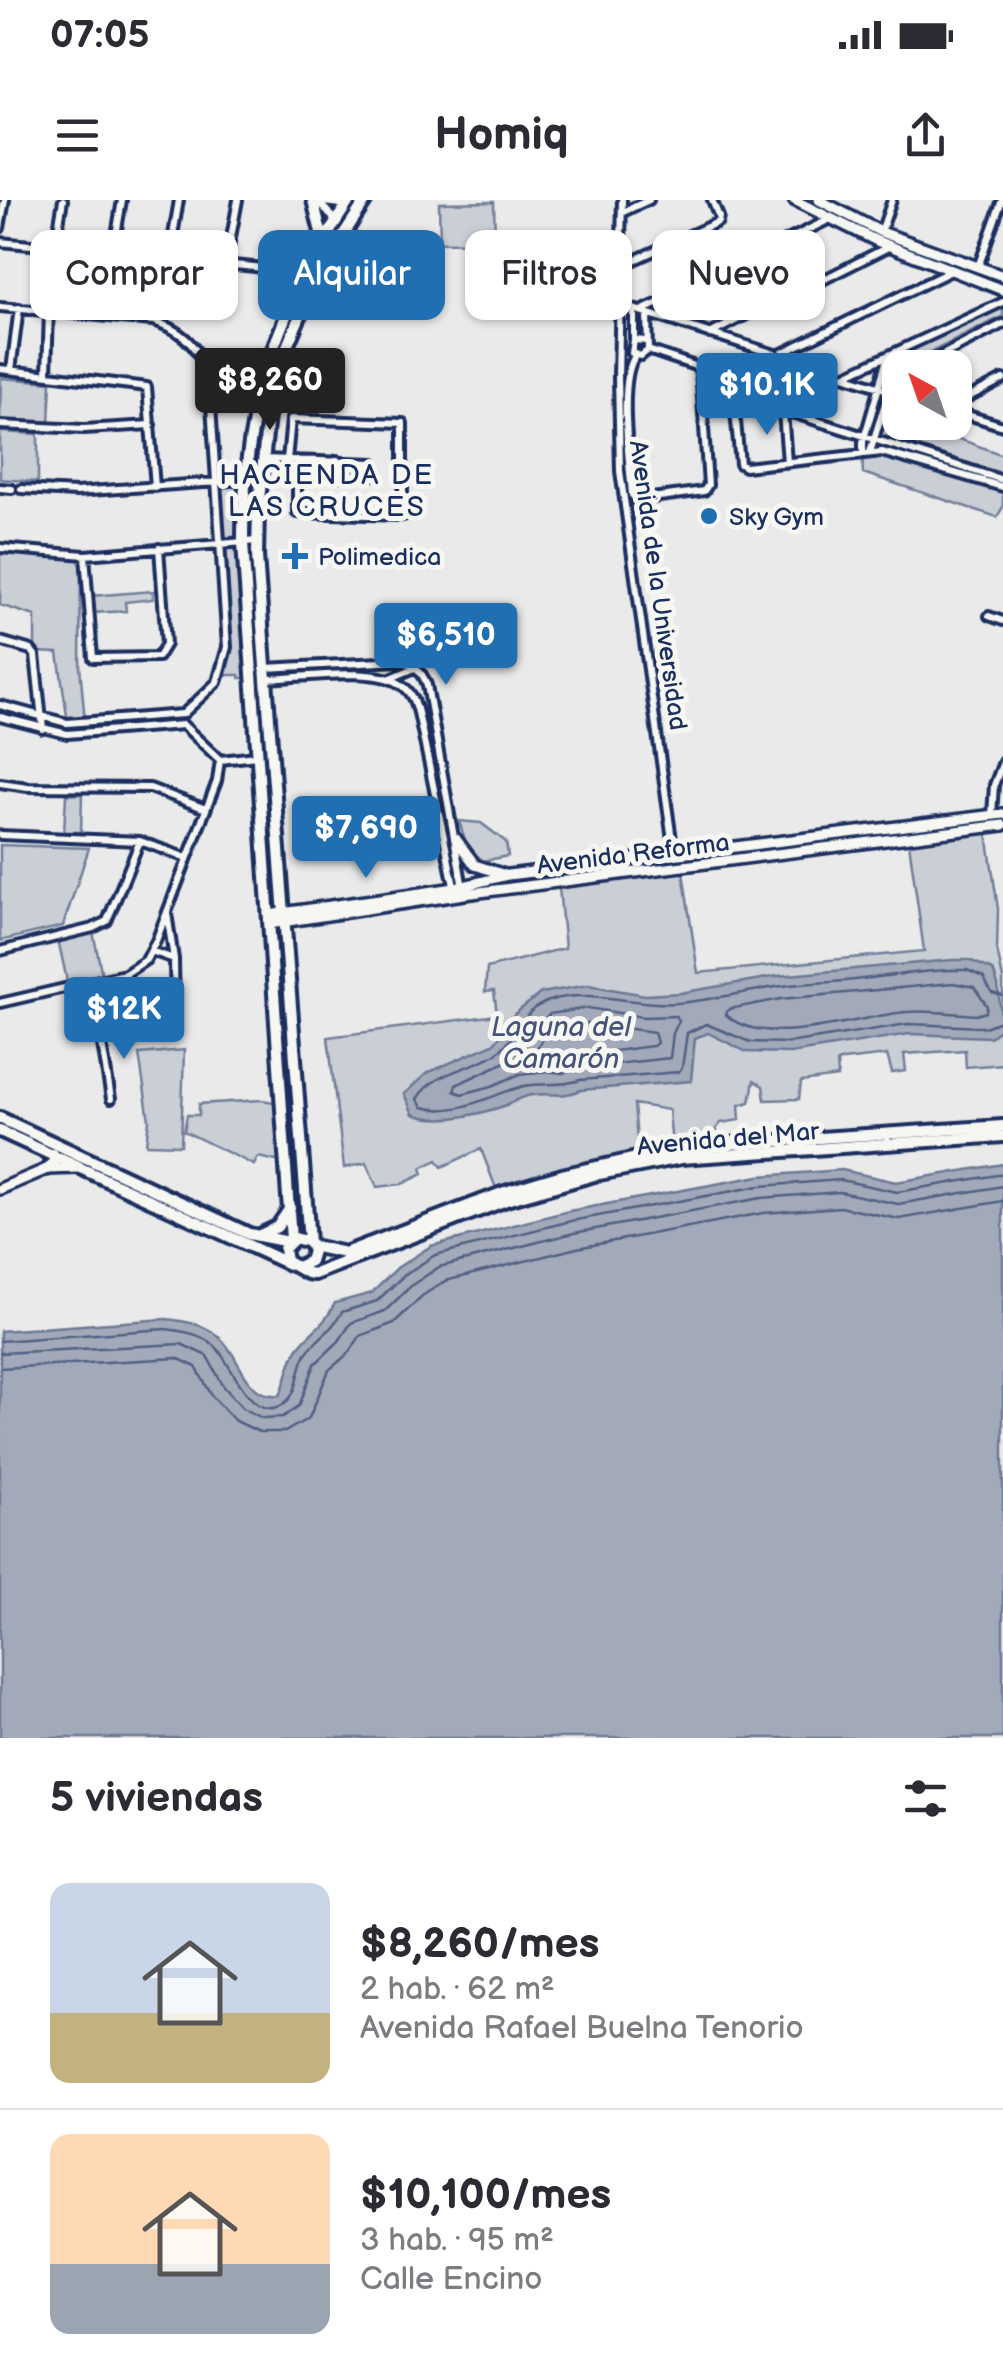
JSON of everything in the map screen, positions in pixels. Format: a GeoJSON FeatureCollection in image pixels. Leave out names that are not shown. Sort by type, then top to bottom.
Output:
{"type":"FeatureCollection","features":[{"type":"Feature","properties":{"kind":"main road"},"geometry":{"type":"LineString","coordinates":[[0,1118],[84,1164],[293,1266],[310,1261],[257,541],[268,415],[288,344],[349,202],[318,200],[322,230]]}},
{"type":"Feature","properties":{"kind":"main road"},"geometry":{"type":"LineString","coordinates":[[334,230],[366,200]]}},
{"type":"Feature","properties":{"kind":"main road"},"geometry":{"type":"LineString","coordinates":[[794,200],[834,209]]}},
{"type":"Feature","properties":{"kind":"main road"},"geometry":{"type":"LineString","coordinates":[[819,200],[879,236],[1003,276]]}},
{"type":"Feature","properties":{"kind":"main road"},"geometry":{"type":"LineString","coordinates":[[879,236],[889,246],[1003,290]]}},
{"type":"Feature","properties":{"kind":"main road"},"geometry":{"type":"LineString","coordinates":[[284,320],[265,368],[248,450],[244,542],[290,1206],[290,1241],[284,1253],[293,1266]]}},
{"type":"Feature","properties":{"kind":"main road","name":"Avenida Reforma"},"geometry":{"type":"LineString","coordinates":[[269,920],[909,832],[997,815]]}},
{"type":"Feature","properties":{"kind":"main road"},"geometry":{"type":"LineString","coordinates":[[972,818],[972,830]]}},
{"type":"Feature","properties":{"kind":"main road","name":"Avenida Reforma"},"geometry":{"type":"LineString","coordinates":[[459,891],[508,876],[674,855],[1003,825]]}},
{"type":"Feature","properties":{"kind":"main road"},"geometry":{"type":"LineString","coordinates":[[456,840],[475,865],[508,876]]}},
{"type":"Feature","properties":{"kind":"main road"},"geometry":{"type":"LineString","coordinates":[[986,1127],[1003,1114]]}},
{"type":"Feature","properties":{"kind":"main road","name":"Avenida del Mar"},"geometry":{"type":"LineString","coordinates":[[310,1244],[345,1252],[504,1192],[668,1151],[1003,1126]]}},
{"type":"Feature","properties":{"kind":"main road"},"geometry":{"type":"LineString","coordinates":[[0,1132],[258,1236],[290,1241],[300,1238],[310,1244]]}},
{"type":"Feature","properties":{"kind":"main road","name":"Avenida del Mar"},"geometry":{"type":"LineString","coordinates":[[293,1266],[310,1274],[334,1268],[506,1200],[628,1167],[681,1158],[1003,1136]]}},
{"type":"Feature","properties":{"kind":"main road"},"geometry":{"type":"LineString","coordinates":[[48,1169],[54,1154]]}},
{"type":"Feature","properties":{"kind":"main road"},"geometry":{"type":"LineString","coordinates":[[0,1188],[48,1169],[84,1164]]}},
{"type":"Feature","properties":{"kind":"main road"},"geometry":{"type":"LineString","coordinates":[[258,1236],[277,1226],[290,1206]]}},
{"type":"Feature","properties":{"kind":"street"},"geometry":{"type":"LineString","coordinates":[[0,228],[5,200]]}},
{"type":"Feature","properties":{"kind":"street"},"geometry":{"type":"LineString","coordinates":[[58,230],[63,200]]}},
{"type":"Feature","properties":{"kind":"street"},"geometry":{"type":"LineString","coordinates":[[117,230],[122,200]]}},
{"type":"Feature","properties":{"kind":"street"},"geometry":{"type":"LineString","coordinates":[[174,230],[179,200]]}},
{"type":"Feature","properties":{"kind":"street"},"geometry":{"type":"LineString","coordinates":[[232,230],[238,200]]}},
{"type":"Feature","properties":{"kind":"street"},"geometry":{"type":"LineString","coordinates":[[318,200],[340,225]]}},
{"type":"Feature","properties":{"kind":"street","name":"Avenida de la Universidad"},"geometry":{"type":"LineString","coordinates":[[622,200],[622,230]]}},
{"type":"Feature","properties":{"kind":"street"},"geometry":{"type":"LineString","coordinates":[[622,212],[649,200]]}},
{"type":"Feature","properties":{"kind":"street"},"geometry":{"type":"LineString","coordinates":[[632,261],[718,222],[712,200]]}},
{"type":"Feature","properties":{"kind":"street"},"geometry":{"type":"LineString","coordinates":[[879,236],[892,200]]}},
{"type":"Feature","properties":{"kind":"street"},"geometry":{"type":"LineString","coordinates":[[978,267],[1002,200]]}},
{"type":"Feature","properties":{"kind":"street"},"geometry":{"type":"LineString","coordinates":[[834,209],[772,247],[795,294],[889,246]]}},
{"type":"Feature","properties":{"kind":"street"},"geometry":{"type":"LineString","coordinates":[[0,242],[30,245]]}},
{"type":"Feature","properties":{"kind":"street"},"geometry":{"type":"LineString","coordinates":[[641,311],[737,267],[758,309],[708,335]]}},
{"type":"Feature","properties":{"kind":"street"},"geometry":{"type":"LineString","coordinates":[[777,355],[951,270]]}},
{"type":"Feature","properties":{"kind":"street"},"geometry":{"type":"LineString","coordinates":[[904,350],[1003,302]]}},
{"type":"Feature","properties":{"kind":"street"},"geometry":{"type":"LineString","coordinates":[[0,307],[30,310]]}},
{"type":"Feature","properties":{"kind":"street"},"geometry":{"type":"LineString","coordinates":[[11,370],[18,308]]}},
{"type":"Feature","properties":{"kind":"street"},"geometry":{"type":"LineString","coordinates":[[632,308],[882,388]]}},
{"type":"Feature","properties":{"kind":"street"},"geometry":{"type":"LineString","coordinates":[[636,355],[630,348],[641,311]]}},
{"type":"Feature","properties":{"kind":"street"},"geometry":{"type":"LineString","coordinates":[[641,311],[647,345]]}},
{"type":"Feature","properties":{"kind":"street"},"geometry":{"type":"LineString","coordinates":[[46,374],[49,320]]}},
{"type":"Feature","properties":{"kind":"street"},"geometry":{"type":"LineString","coordinates":[[0,705],[67,723],[183,714],[209,693],[224,667],[227,626],[207,370],[186,336],[141,320]]}},
{"type":"Feature","properties":{"kind":"street","name":"Avenida de la Universidad"},"geometry":{"type":"LineString","coordinates":[[620,320],[620,471],[674,855]]}},
{"type":"Feature","properties":{"kind":"street"},"geometry":{"type":"LineString","coordinates":[[952,350],[1003,324]]}},
{"type":"Feature","properties":{"kind":"street"},"geometry":{"type":"LineString","coordinates":[[634,340],[647,345],[695,366],[700,370],[708,486],[704,491],[637,500],[632,495],[629,366],[647,345]]}},
{"type":"Feature","properties":{"kind":"street"},"geometry":{"type":"LineString","coordinates":[[845,376],[882,361]]}},
{"type":"Feature","properties":{"kind":"street"},"geometry":{"type":"LineString","coordinates":[[0,369],[143,384],[148,390],[155,487]]}},
{"type":"Feature","properties":{"kind":"street"},"geometry":{"type":"LineString","coordinates":[[972,398],[1003,379]]}},
{"type":"Feature","properties":{"kind":"street"},"geometry":{"type":"LineString","coordinates":[[944,465],[889,453],[866,453],[744,467],[740,464],[734,400],[738,396],[1003,484]]}},
{"type":"Feature","properties":{"kind":"street"},"geometry":{"type":"LineString","coordinates":[[866,453],[865,436],[882,396]]}},
{"type":"Feature","properties":{"kind":"street"},"geometry":{"type":"LineString","coordinates":[[866,453],[875,439],[882,404]]}},
{"type":"Feature","properties":{"kind":"street"},"geometry":{"type":"LineString","coordinates":[[783,412],[787,462]]}},
{"type":"Feature","properties":{"kind":"street"},"geometry":{"type":"LineString","coordinates":[[972,414],[1003,426]]}},
{"type":"Feature","properties":{"kind":"street"},"geometry":{"type":"LineString","coordinates":[[287,460],[291,419],[403,422],[403,516],[298,513],[298,460]]}},
{"type":"Feature","properties":{"kind":"street"},"geometry":{"type":"LineString","coordinates":[[0,425],[84,429],[151,425]]}},
{"type":"Feature","properties":{"kind":"street"},"geometry":{"type":"LineString","coordinates":[[262,458],[336,460],[374,463],[377,470],[374,474],[342,476],[336,460]]}},
{"type":"Feature","properties":{"kind":"street"},"geometry":{"type":"LineString","coordinates":[[21,489],[76,492],[245,480]]}},
{"type":"Feature","properties":{"kind":"street"},"geometry":{"type":"LineString","coordinates":[[0,488],[12,489]]}},
{"type":"Feature","properties":{"kind":"street"},"geometry":{"type":"LineString","coordinates":[[0,548],[85,554],[257,541]]}},
{"type":"Feature","properties":{"kind":"street"},"geometry":{"type":"LineString","coordinates":[[85,554],[93,658],[158,657],[166,644],[160,548]]}},
{"type":"Feature","properties":{"kind":"street"},"geometry":{"type":"LineString","coordinates":[[989,616],[1003,621]]}},
{"type":"Feature","properties":{"kind":"street"},"geometry":{"type":"LineString","coordinates":[[0,641],[31,650],[35,655],[43,729]]}},
{"type":"Feature","properties":{"kind":"street"},"geometry":{"type":"LineString","coordinates":[[265,674],[399,662],[417,667],[425,678],[456,840],[459,891]]}},
{"type":"Feature","properties":{"kind":"street"},"geometry":{"type":"LineString","coordinates":[[392,678],[417,667]]}},
{"type":"Feature","properties":{"kind":"street"},"geometry":{"type":"LineString","coordinates":[[265,674],[382,675],[408,690],[414,700],[459,891]]}},
{"type":"Feature","properties":{"kind":"street"},"geometry":{"type":"LineString","coordinates":[[183,714],[183,725],[220,760],[257,756]]}},
{"type":"Feature","properties":{"kind":"street"},"geometry":{"type":"LineString","coordinates":[[0,717],[67,734],[183,725]]}},
{"type":"Feature","properties":{"kind":"street"},"geometry":{"type":"LineString","coordinates":[[423,736],[436,734]]}},
{"type":"Feature","properties":{"kind":"street"},"geometry":{"type":"LineString","coordinates":[[0,1003],[92,983],[137,968],[151,951],[167,913],[217,781],[220,760]]}},
{"type":"Feature","properties":{"kind":"street"},"geometry":{"type":"LineString","coordinates":[[997,815],[994,785],[1003,762]]}},
{"type":"Feature","properties":{"kind":"street"},"geometry":{"type":"LineString","coordinates":[[0,783],[28,787],[150,788],[206,809]]}},
{"type":"Feature","properties":{"kind":"street"},"geometry":{"type":"LineString","coordinates":[[0,835],[140,841],[187,858]]}},
{"type":"Feature","properties":{"kind":"street"},"geometry":{"type":"LineString","coordinates":[[0,951],[107,921],[140,841]]}},
{"type":"Feature","properties":{"kind":"street"},"geometry":{"type":"LineString","coordinates":[[101,1031],[175,1020],[174,958],[167,913]]}},
{"type":"Feature","properties":{"kind":"street"},"geometry":{"type":"LineString","coordinates":[[151,951],[174,958]]}},
{"type":"Feature","properties":{"kind":"street"},"geometry":{"type":"LineString","coordinates":[[92,983],[111,1099]]}},
{"type":"Feature","properties":{"kind":"shaded area"},"geometry":{"type":"Polygon","coordinates":[[[494,202],[495,230],[465,230],[465,243],[445,243],[445,230],[440,230],[439,203],[494,202]]]}},
{"type":"Feature","properties":{"kind":"shaded area"},"geometry":{"type":"Polygon","coordinates":[[[1003,304],[1003,316],[935,350],[910,350],[1003,304]]]}},
{"type":"Feature","properties":{"kind":"shaded area"},"geometry":{"type":"Polygon","coordinates":[[[1,378],[51,382],[49,423],[0,421],[1,378]]]}},
{"type":"Feature","properties":{"kind":"shaded area"},"geometry":{"type":"Polygon","coordinates":[[[882,411],[882,440],[962,440],[1003,455],[1003,507],[997,517],[863,473],[867,442],[882,411]]]}},
{"type":"Feature","properties":{"kind":"shaded area"},"geometry":{"type":"Polygon","coordinates":[[[0,432],[38,434],[38,482],[0,479],[0,432]]]}},
{"type":"Feature","properties":{"kind":"shaded area"},"geometry":{"type":"Polygon","coordinates":[[[224,485],[241,488],[237,539],[224,539],[221,535],[219,489],[224,485]]]}},
{"type":"Feature","properties":{"kind":"shaded area"},"geometry":{"type":"Polygon","coordinates":[[[238,547],[247,678],[226,675],[232,650],[223,552],[238,547]]]}},
{"type":"Feature","properties":{"kind":"shaded area"},"geometry":{"type":"Polygon","coordinates":[[[0,552],[81,558],[80,666],[85,722],[68,723],[58,653],[35,652],[35,616],[0,605],[0,552]]]}},
{"type":"Feature","properties":{"kind":"shaded area"},"geometry":{"type":"Polygon","coordinates":[[[153,591],[153,599],[125,602],[126,611],[93,613],[91,596],[153,591]]]}},
{"type":"Feature","properties":{"kind":"shaded area"},"geometry":{"type":"Polygon","coordinates":[[[427,739],[444,783],[458,876],[427,739]]]}},
{"type":"Feature","properties":{"kind":"shaded area"},"geometry":{"type":"Polygon","coordinates":[[[82,794],[81,832],[64,832],[66,795],[82,794]]]}},
{"type":"Feature","properties":{"kind":"shaded area"},"geometry":{"type":"Polygon","coordinates":[[[459,821],[481,823],[506,842],[508,856],[483,861],[467,846],[459,821]]]}},
{"type":"Feature","properties":{"kind":"shaded area"},"geometry":{"type":"Polygon","coordinates":[[[987,833],[998,909],[1003,1064],[966,1067],[965,1050],[904,1054],[906,1071],[892,1073],[887,1055],[843,1060],[837,1062],[838,1077],[801,1082],[799,1099],[765,1100],[763,1086],[754,1081],[750,1102],[739,1105],[740,1120],[721,1123],[716,1129],[721,1143],[672,1148],[669,1110],[634,1104],[638,1154],[497,1191],[481,1149],[442,1167],[437,1160],[421,1168],[423,1174],[402,1184],[377,1187],[366,1163],[344,1168],[328,1037],[497,1015],[494,991],[485,992],[487,968],[565,948],[559,888],[683,872],[698,973],[924,951],[909,843],[987,833]]]}},
{"type":"Feature","properties":{"kind":"shaded area"},"geometry":{"type":"Polygon","coordinates":[[[0,845],[89,848],[63,926],[0,941],[0,845]]]}},
{"type":"Feature","properties":{"kind":"shaded area"},"geometry":{"type":"Polygon","coordinates":[[[733,851],[733,855],[567,875],[566,871],[733,851]]]}},
{"type":"Feature","properties":{"kind":"shaded area"},"geometry":{"type":"Polygon","coordinates":[[[93,932],[102,975],[67,981],[58,939],[93,932]]]}},
{"type":"Feature","properties":{"kind":"shaded area"},"geometry":{"type":"Polygon","coordinates":[[[281,995],[305,1237],[293,1237],[292,1154],[281,995]]]}},
{"type":"Feature","properties":{"kind":"shaded area"},"geometry":{"type":"Polygon","coordinates":[[[184,1050],[181,1145],[146,1144],[149,1120],[139,1054],[184,1050]]]}},
{"type":"Feature","properties":{"kind":"shaded area"},"geometry":{"type":"Polygon","coordinates":[[[274,1102],[281,1162],[258,1157],[254,1165],[184,1131],[187,1115],[199,1115],[199,1104],[274,1102]]]}},
{"type":"Feature","properties":{"kind":"water","name":"Laguna del Camarón"},"geometry":{"type":"Polygon","coordinates":[[[969,960],[993,970],[1002,1028],[990,1037],[909,1034],[790,1053],[747,1052],[708,1033],[695,1038],[691,1081],[535,1095],[488,1111],[444,1119],[413,1114],[404,1094],[427,1073],[493,1044],[506,1021],[541,993],[588,985],[645,995],[680,993],[778,976],[969,960]]]}},
{"type":"Feature","properties":{"kind":"water"},"geometry":{"type":"Polygon","coordinates":[[[1003,1164],[1003,1738],[0,1738],[0,1331],[166,1319],[187,1322],[219,1337],[258,1390],[280,1395],[298,1348],[335,1303],[372,1293],[397,1268],[431,1246],[569,1211],[759,1176],[842,1170],[896,1182],[1003,1164]]]}},
{"type":"Feature","properties":{"kind":"place","name":"Sky Gym"},"geometry":{"type":"Point","coordinates":[709,516]}},
{"type":"Feature","properties":{"kind":"place","name":"Polimedica"},"geometry":{"type":"Point","coordinates":[295,556]}},
{"type":"Feature","properties":{"kind":"district","name":"HACIENDA DE LAS CRUCES"},"geometry":{"type":"Point","coordinates":[327,490]}}]}
